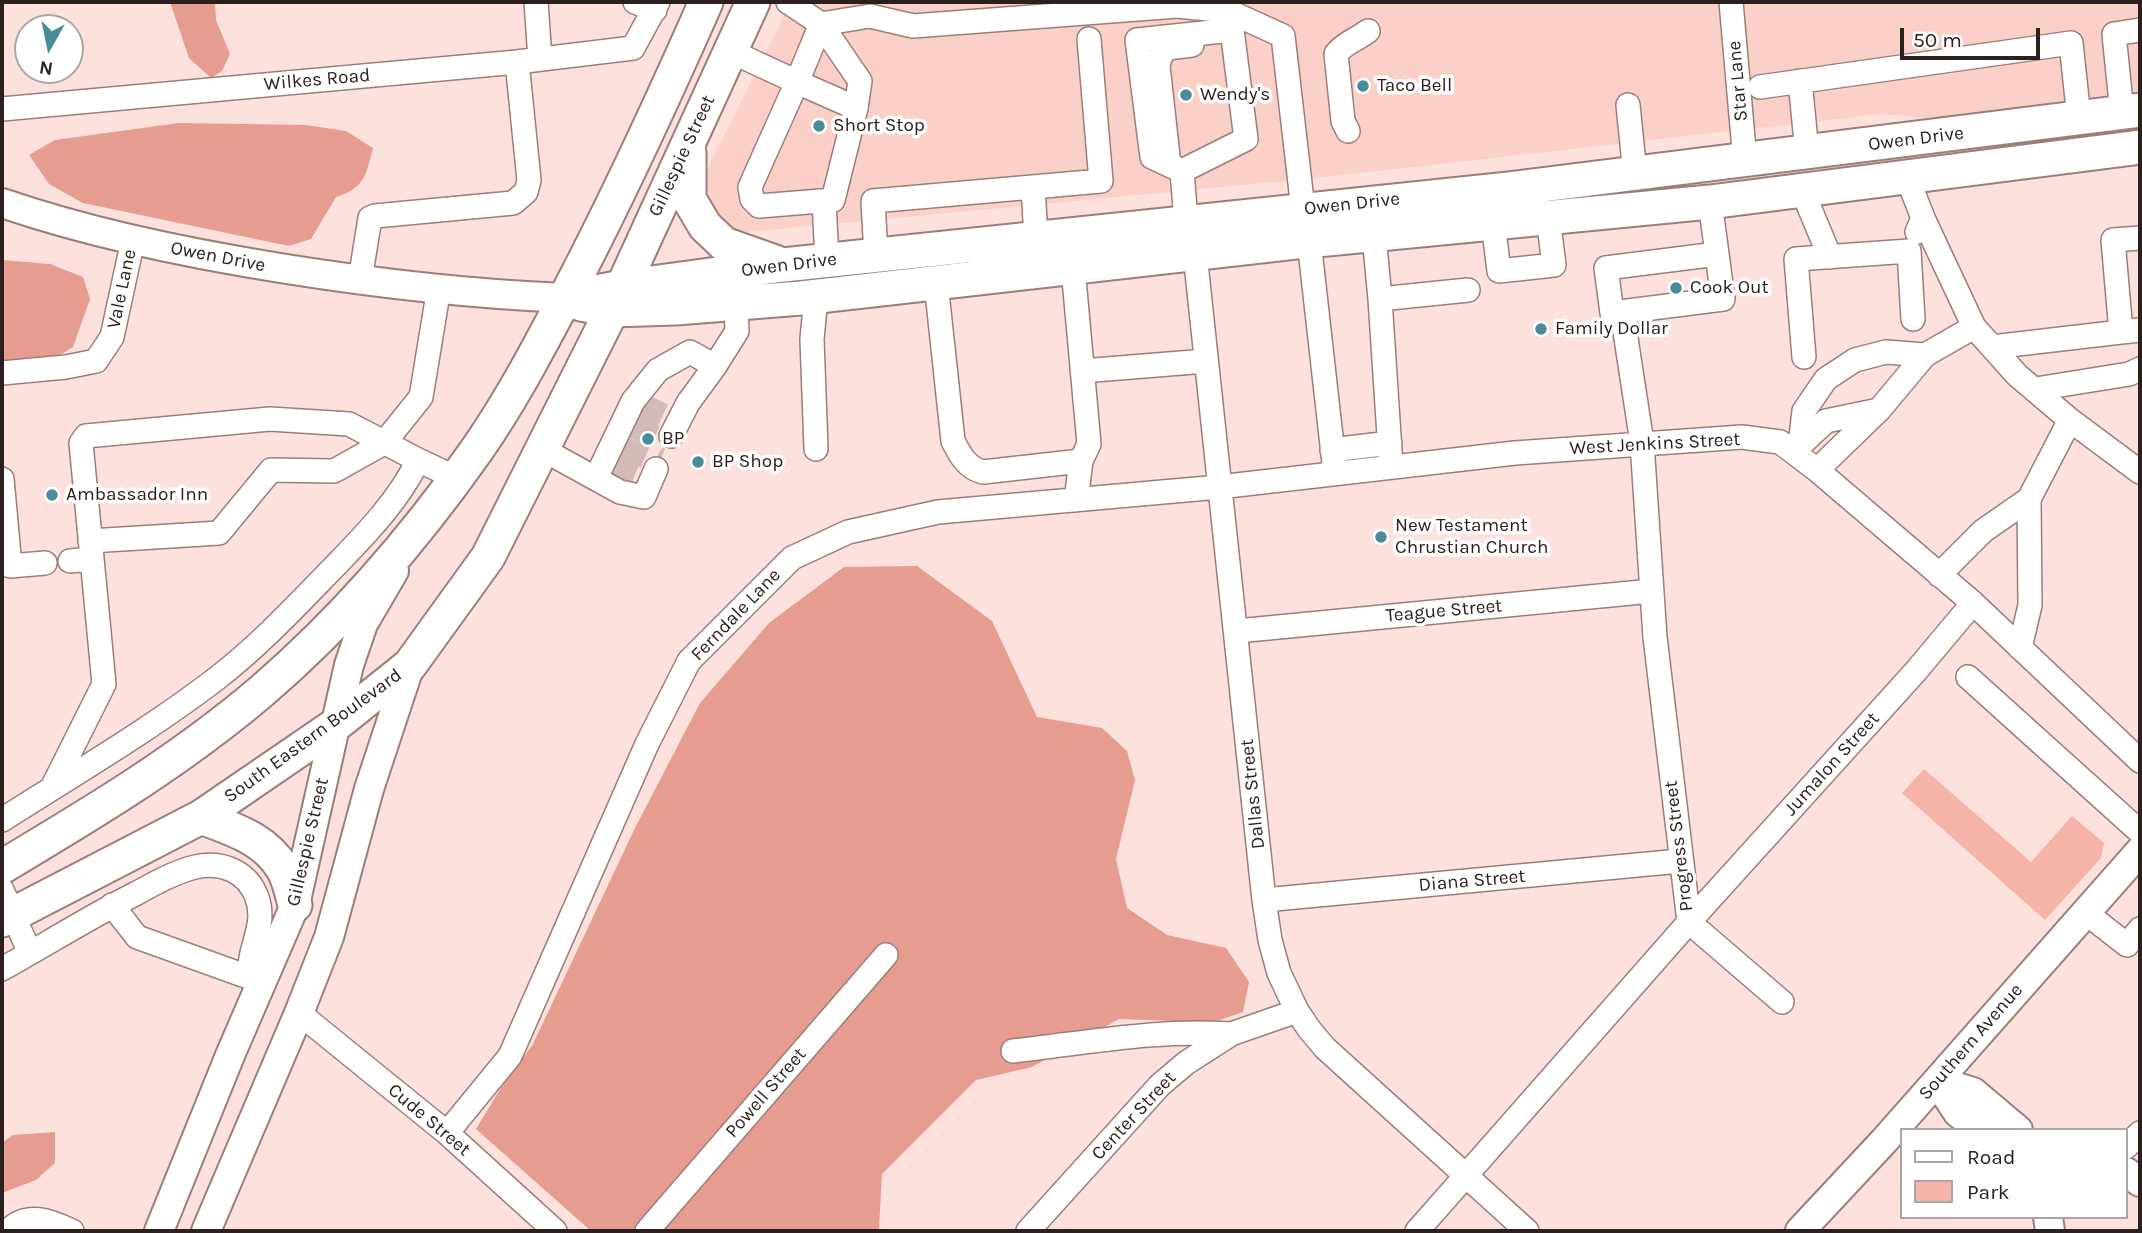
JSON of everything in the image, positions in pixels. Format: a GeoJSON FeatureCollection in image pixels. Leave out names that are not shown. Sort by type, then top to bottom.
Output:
{"type":"FeatureCollection","features":[{"type":"Feature","properties":{"kind":"highway","name":"Gillespie Street"},"geometry":{"type":"LineString","coordinates":[[565,298],[635,162],[706,2]]}},
{"type":"Feature","properties":{"kind":"highway","name":"Gillespie Street"},"geometry":{"type":"LineString","coordinates":[[617,298],[752,2]]}},
{"type":"Feature","properties":{"kind":"highway","name":"Owen Drive"},"geometry":{"type":"LineString","coordinates":[[617,298],[783,265],[1635,174],[2131,111]]}},
{"type":"Feature","properties":{"kind":"highway"},"geometry":{"type":"LineString","coordinates":[[689,142],[689,199],[705,226],[724,244],[783,265]]}},
{"type":"Feature","properties":{"kind":"highway","name":"Owen Drive"},"geometry":{"type":"LineString","coordinates":[[565,298],[736,304],[1308,241],[1710,202],[2140,147]]}},
{"type":"Feature","properties":{"kind":"highway"},"geometry":{"type":"LineString","coordinates":[[1557,216],[1589,200],[1788,175],[1803,165],[1807,152]]}},
{"type":"Feature","properties":{"kind":"highway"},"geometry":{"type":"LineString","coordinates":[[1195,254],[1196,241],[1202,235],[1435,211],[1443,206],[1450,194]]}},
{"type":"Feature","properties":{"kind":"highway"},"geometry":{"type":"LineString","coordinates":[[2,867],[96,812],[162,769],[263,690],[356,600],[418,529],[477,449],[514,390],[565,298]]}},
{"type":"Feature","properties":{"kind":"highway","name":"South Eastern Boulevard"},"geometry":{"type":"LineString","coordinates":[[6,908],[201,817],[334,726],[410,665],[488,557],[617,298]]}},
{"type":"Feature","properties":{"kind":"highway"},"geometry":{"type":"LineString","coordinates":[[201,817],[266,847],[284,870],[295,905]]}},
{"type":"Feature","properties":{"kind":"main road","name":"Owen Drive"},"geometry":{"type":"LineString","coordinates":[[2,203],[70,225],[208,257],[360,280],[565,298]]}},
{"type":"Feature","properties":{"kind":"main road","name":"Gillespie Street"},"geometry":{"type":"LineString","coordinates":[[159,1231],[231,1053],[256,982],[295,905],[334,726],[349,665],[363,624],[418,529]]}},
{"type":"Feature","properties":{"kind":"main road"},"geometry":{"type":"LineString","coordinates":[[206,1231],[329,937],[369,789],[410,665]]}},
{"type":"Feature","properties":{"kind":"main road","name":"Southern Avenue"},"geometry":{"type":"LineString","coordinates":[[1800,1231],[2140,851]]}},
{"type":"Feature","properties":{"kind":"main road"},"geometry":{"type":"LineString","coordinates":[[1937,1081],[1958,1113],[1978,1128]]}},
{"type":"Feature","properties":{"kind":"main road"},"geometry":{"type":"LineString","coordinates":[[1937,1081],[1973,1092],[2016,1128]]}},
{"type":"Feature","properties":{"kind":"street"},"geometry":{"type":"LineString","coordinates":[[536,2],[540,59]]}},
{"type":"Feature","properties":{"kind":"street","name":"Star Lane"},"geometry":{"type":"LineString","coordinates":[[1731,2],[1745,161]]}},
{"type":"Feature","properties":{"kind":"street","name":"Wilkes Road"},"geometry":{"type":"LineString","coordinates":[[2,109],[517,62],[633,48],[649,4]]}},
{"type":"Feature","properties":{"kind":"street"},"geometry":{"type":"LineString","coordinates":[[786,6],[821,23],[860,81],[833,200],[759,206],[752,200],[750,187],[821,23]]}},
{"type":"Feature","properties":{"kind":"street"},"geometry":{"type":"LineString","coordinates":[[821,23],[867,9],[913,26],[1177,6],[1228,11],[1236,23],[1246,139],[1176,168],[1152,157],[1137,40],[1236,23],[1283,36],[1303,209]]}},
{"type":"Feature","properties":{"kind":"street"},"geometry":{"type":"LineString","coordinates":[[2131,111],[2114,34],[2140,30]]}},
{"type":"Feature","properties":{"kind":"street"},"geometry":{"type":"LineString","coordinates":[[1348,131],[1343,121],[1336,54],[1340,47],[1357,40],[1368,31]]}},
{"type":"Feature","properties":{"kind":"street"},"geometry":{"type":"LineString","coordinates":[[876,255],[873,201],[1101,181],[1088,39]]}},
{"type":"Feature","properties":{"kind":"street"},"geometry":{"type":"LineString","coordinates":[[1186,221],[1158,66],[1161,55],[1167,48],[1204,43],[1223,47],[1227,56],[1237,143]]}},
{"type":"Feature","properties":{"kind":"street"},"geometry":{"type":"LineString","coordinates":[[1760,86],[2071,43],[2079,118]]}},
{"type":"Feature","properties":{"kind":"street"},"geometry":{"type":"LineString","coordinates":[[730,51],[856,108]]}},
{"type":"Feature","properties":{"kind":"street"},"geometry":{"type":"LineString","coordinates":[[360,280],[370,218],[375,215],[513,203],[526,192],[529,180],[517,62]]}},
{"type":"Feature","properties":{"kind":"street"},"geometry":{"type":"LineString","coordinates":[[1800,81],[1807,152]]}},
{"type":"Feature","properties":{"kind":"street"},"geometry":{"type":"LineString","coordinates":[[1628,105],[1635,174]]}},
{"type":"Feature","properties":{"kind":"street"},"geometry":{"type":"LineString","coordinates":[[1907,177],[1923,218],[1974,327],[2017,375],[2070,420],[2140,472]]}},
{"type":"Feature","properties":{"kind":"street"},"geometry":{"type":"LineString","coordinates":[[1033,187],[1036,238]]}},
{"type":"Feature","properties":{"kind":"street"},"geometry":{"type":"LineString","coordinates":[[1802,190],[1830,257]]}},
{"type":"Feature","properties":{"kind":"street"},"geometry":{"type":"LineString","coordinates":[[824,201],[827,260]]}},
{"type":"Feature","properties":{"kind":"street"},"geometry":{"type":"LineString","coordinates":[[1710,202],[1717,254],[1723,299],[1612,313],[1606,268],[1717,254]]}},
{"type":"Feature","properties":{"kind":"street"},"geometry":{"type":"LineString","coordinates":[[1493,223],[1499,271],[1554,265],[1557,216]]}},
{"type":"Feature","properties":{"kind":"street"},"geometry":{"type":"LineString","coordinates":[[1913,318],[1909,251],[1923,218]]}},
{"type":"Feature","properties":{"kind":"street"},"geometry":{"type":"LineString","coordinates":[[1374,236],[1390,455]]}},
{"type":"Feature","properties":{"kind":"street"},"geometry":{"type":"LineString","coordinates":[[1992,347],[2131,331],[2113,240],[2140,238]]}},
{"type":"Feature","properties":{"kind":"street","name":"Vale Lane"},"geometry":{"type":"LineString","coordinates":[[2,373],[66,367],[96,361],[111,338],[133,240]]}},
{"type":"Feature","properties":{"kind":"street"},"geometry":{"type":"LineString","coordinates":[[1308,241],[1333,461]]}},
{"type":"Feature","properties":{"kind":"street"},"geometry":{"type":"LineString","coordinates":[[1804,357],[1796,259],[1909,251]]}},
{"type":"Feature","properties":{"kind":"street","name":"Dallas Street"},"geometry":{"type":"LineString","coordinates":[[1195,254],[1264,901],[1279,973],[1297,1011],[1325,1048],[1527,1231]]}},
{"type":"Feature","properties":{"kind":"street"},"geometry":{"type":"LineString","coordinates":[[1073,268],[1089,444],[1081,461],[1076,500]]}},
{"type":"Feature","properties":{"kind":"street"},"geometry":{"type":"LineString","coordinates":[[936,283],[953,441],[961,457],[973,470],[983,472],[1081,461]]}},
{"type":"Feature","properties":{"kind":"street"},"geometry":{"type":"LineString","coordinates":[[84,554],[219,533],[271,470],[334,471],[384,443],[421,397],[439,288]]}},
{"type":"Feature","properties":{"kind":"street"},"geometry":{"type":"LineString","coordinates":[[1380,299],[1468,290]]}},
{"type":"Feature","properties":{"kind":"street"},"geometry":{"type":"LineString","coordinates":[[816,296],[812,339],[816,449]]}},
{"type":"Feature","properties":{"kind":"street"},"geometry":{"type":"LineString","coordinates":[[542,449],[636,443],[715,366],[737,331],[736,304]]}},
{"type":"Feature","properties":{"kind":"street","name":"Progress Street"},"geometry":{"type":"LineString","coordinates":[[1417,1231],[1689,922],[1680,862],[1652,591],[1642,443],[1622,312]]}},
{"type":"Feature","properties":{"kind":"street"},"geometry":{"type":"LineString","coordinates":[[1817,470],[1879,411],[1925,355],[1974,327]]}},
{"type":"Feature","properties":{"kind":"street"},"geometry":{"type":"LineString","coordinates":[[636,443],[658,370],[690,352],[715,366]]}},
{"type":"Feature","properties":{"kind":"street"},"geometry":{"type":"LineString","coordinates":[[1796,449],[1804,411],[1826,379],[1856,360],[1886,352],[1925,355]]}},
{"type":"Feature","properties":{"kind":"street"},"geometry":{"type":"LineString","coordinates":[[1082,371],[1206,361]]}},
{"type":"Feature","properties":{"kind":"street"},"geometry":{"type":"LineString","coordinates":[[2036,389],[2129,374],[2140,369]]}},
{"type":"Feature","properties":{"kind":"street"},"geometry":{"type":"LineString","coordinates":[[1796,449],[1826,421],[1879,411]]}},
{"type":"Feature","properties":{"kind":"street"},"geometry":{"type":"LineString","coordinates":[[52,788],[104,684],[84,554],[80,443],[86,436],[270,419],[349,424],[456,478]]}},
{"type":"Feature","properties":{"kind":"street"},"geometry":{"type":"LineString","coordinates":[[1939,575],[1983,531],[2029,499],[2070,420]]}},
{"type":"Feature","properties":{"kind":"street","name":"West Jenkins Street"},"geometry":{"type":"LineString","coordinates":[[1219,487],[1333,461],[1390,455],[1742,437],[1780,442],[1796,449],[1973,603],[2140,761]]}},
{"type":"Feature","properties":{"kind":"street"},"geometry":{"type":"LineString","coordinates":[[2,820],[166,715],[219,677],[312,590],[356,544],[410,478],[418,460]]}},
{"type":"Feature","properties":{"kind":"street"},"geometry":{"type":"LineString","coordinates":[[991,471],[991,508]]}},
{"type":"Feature","properties":{"kind":"street"},"geometry":{"type":"LineString","coordinates":[[2,480],[10,566],[45,563]]}},
{"type":"Feature","properties":{"kind":"street","name":"Ferndale Lane"},"geometry":{"type":"LineString","coordinates":[[447,1133],[510,1056],[647,744],[689,661],[792,558],[848,532],[938,512],[1219,487]]}},
{"type":"Feature","properties":{"kind":"street"},"geometry":{"type":"LineString","coordinates":[[2020,648],[2030,605],[2029,499]]}},
{"type":"Feature","properties":{"kind":"street","name":"Teague Street"},"geometry":{"type":"LineString","coordinates":[[1237,631],[1652,591]]}},
{"type":"Feature","properties":{"kind":"street","name":"Jumalon Street"},"geometry":{"type":"LineString","coordinates":[[1689,922],[1916,671],[1973,603]]}},
{"type":"Feature","properties":{"kind":"street"},"geometry":{"type":"LineString","coordinates":[[1968,677],[2140,832]]}},
{"type":"Feature","properties":{"kind":"street","name":"Diana Street"},"geometry":{"type":"LineString","coordinates":[[1264,901],[1680,862]]}},
{"type":"Feature","properties":{"kind":"street"},"geometry":{"type":"LineString","coordinates":[[2,969],[161,880],[197,866],[228,867],[248,880],[258,898],[260,928],[248,964],[256,982]]}},
{"type":"Feature","properties":{"kind":"street"},"geometry":{"type":"LineString","coordinates":[[113,905],[137,937],[256,982]]}},
{"type":"Feature","properties":{"kind":"street"},"geometry":{"type":"LineString","coordinates":[[6,908],[30,953]]}},
{"type":"Feature","properties":{"kind":"street"},"geometry":{"type":"LineString","coordinates":[[2086,913],[2127,944],[2140,929]]}},
{"type":"Feature","properties":{"kind":"street"},"geometry":{"type":"LineString","coordinates":[[1689,922],[1782,1002]]}},
{"type":"Feature","properties":{"kind":"street","name":"Powell Street"},"geometry":{"type":"LineString","coordinates":[[647,1231],[886,955]]}},
{"type":"Feature","properties":{"kind":"street","name":"Center Street"},"geometry":{"type":"LineString","coordinates":[[1028,1231],[1160,1085],[1186,1063],[1230,1034],[1297,1011]]}},
{"type":"Feature","properties":{"kind":"street","name":"Cude Street"},"geometry":{"type":"LineString","coordinates":[[299,1013],[447,1133],[555,1231]]}},
{"type":"Feature","properties":{"kind":"street"},"geometry":{"type":"LineString","coordinates":[[1013,1051],[1144,1034],[1191,1031],[1230,1034]]}},
{"type":"Feature","properties":{"kind":"street"},"geometry":{"type":"LineString","coordinates":[[8,1231],[20,1221],[46,1219],[72,1231]]}},
{"type":"Feature","properties":{"kind":"shaded area"},"geometry":{"type":"Polygon","coordinates":[[[170,2],[215,2],[216,20],[230,54],[222,71],[211,78],[189,58],[170,2]]]}},
{"type":"Feature","properties":{"kind":"shaded area"},"geometry":{"type":"Polygon","coordinates":[[[791,2],[1039,2],[1041,30],[1220,2],[2140,2],[2140,91],[1932,118],[1881,114],[1316,178],[748,232],[727,227],[712,209],[703,177],[791,2]]]}},
{"type":"Feature","properties":{"kind":"shaded area"},"geometry":{"type":"Polygon","coordinates":[[[179,123],[305,125],[346,131],[373,148],[366,173],[359,185],[336,197],[311,239],[289,246],[83,203],[49,184],[29,155],[55,140],[179,123]]]}},
{"type":"Feature","properties":{"kind":"shaded area"},"geometry":{"type":"Polygon","coordinates":[[[2,260],[50,264],[83,277],[90,299],[73,347],[52,360],[2,367],[2,260]]]}},
{"type":"Feature","properties":{"kind":"shaded area"},"geometry":{"type":"Polygon","coordinates":[[[917,566],[992,621],[1037,717],[1102,728],[1127,751],[1135,780],[1116,859],[1127,908],[1167,935],[1226,948],[1249,982],[1243,1012],[1217,1021],[1202,1022],[1119,1019],[1032,1067],[976,1080],[882,1174],[881,1231],[591,1231],[476,1129],[533,1044],[635,828],[700,703],[769,623],[844,567],[917,566]]]}},
{"type":"Feature","properties":{"kind":"shaded area"},"geometry":{"type":"Polygon","coordinates":[[[55,1132],[55,1163],[36,1180],[2,1193],[2,1143],[13,1135],[55,1132]]]}},
{"type":"Feature","properties":{"kind":"green space"},"geometry":{"type":"Polygon","coordinates":[[[1924,769],[2031,862],[2072,816],[2104,843],[2101,858],[2045,920],[1902,793],[1924,769]]]}},
{"type":"Feature","properties":{"kind":"tunnel"},"geometry":{"type":"LineString","coordinates":[[644,406],[663,415]]}},
{"type":"Feature","properties":{"kind":"tunnel"},"geometry":{"type":"LineString","coordinates":[[634,427],[668,442]]}},
{"type":"Feature","properties":{"kind":"tunnel"},"geometry":{"type":"LineString","coordinates":[[624,448],[659,463]]}},
{"type":"Feature","properties":{"kind":"tunnel"},"geometry":{"type":"LineString","coordinates":[[615,467],[635,475]]}},
{"type":"Feature","properties":{"kind":"place","name":"Taco Bell"},"geometry":{"type":"Point","coordinates":[1363,86]}},
{"type":"Feature","properties":{"kind":"place","name":"Wendy's"},"geometry":{"type":"Point","coordinates":[1186,95]}},
{"type":"Feature","properties":{"kind":"place","name":"Short Stop"},"geometry":{"type":"Point","coordinates":[819,126]}},
{"type":"Feature","properties":{"kind":"place","name":"Cook Out"},"geometry":{"type":"Point","coordinates":[1676,288]}},
{"type":"Feature","properties":{"kind":"place","name":"Family Dollar"},"geometry":{"type":"Point","coordinates":[1541,329]}},
{"type":"Feature","properties":{"kind":"place","name":"BP"},"geometry":{"type":"Point","coordinates":[648,439]}},
{"type":"Feature","properties":{"kind":"place","name":"BP Shop"},"geometry":{"type":"Point","coordinates":[698,462]}},
{"type":"Feature","properties":{"kind":"place","name":"Ambassador Inn"},"geometry":{"type":"Point","coordinates":[52,495]}},
{"type":"Feature","properties":{"kind":"place","name":"New Testament Chrustian Church"},"geometry":{"type":"Point","coordinates":[1381,537]}}]}
